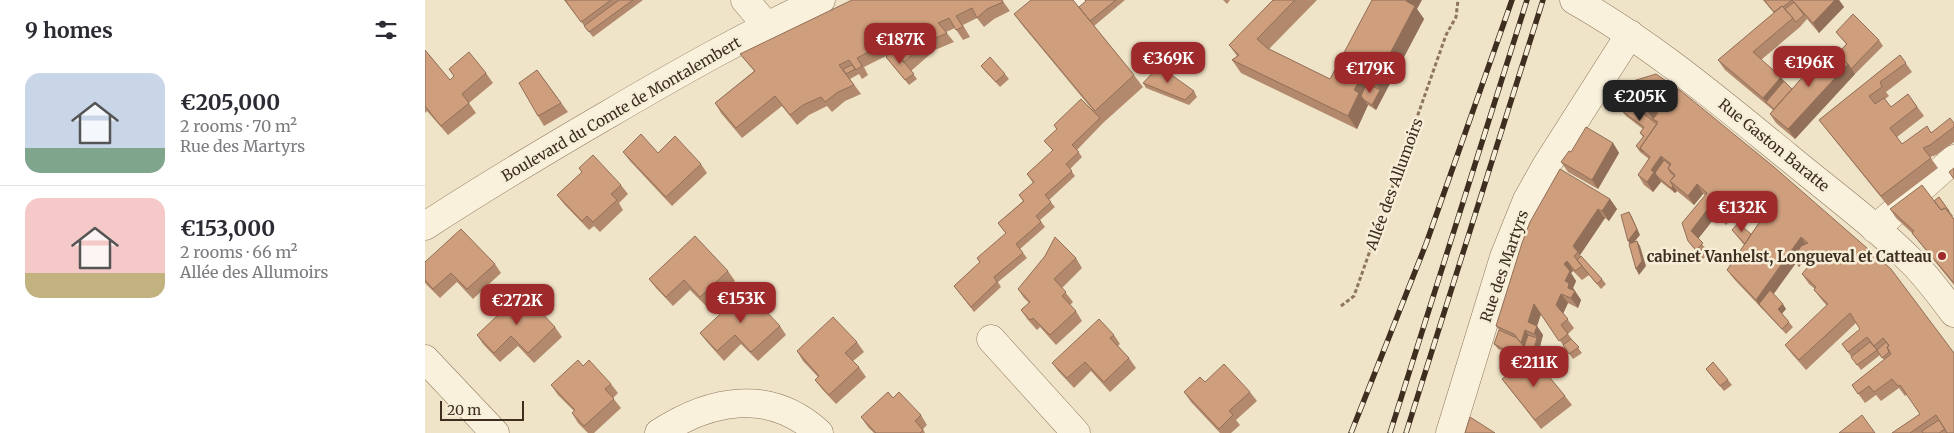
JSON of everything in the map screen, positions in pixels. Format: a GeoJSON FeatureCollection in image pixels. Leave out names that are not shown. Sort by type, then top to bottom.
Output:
{"type":"FeatureCollection","features":[{"type":"Feature","properties":{"kind":"street"},"geometry":{"type":"LineString","coordinates":[[745,0],[766,25]]}},
{"type":"Feature","properties":{"kind":"street","name":"Boulevard du Comte de Montalembert"},"geometry":{"type":"LineString","coordinates":[[425,226],[555,145],[651,89],[766,25],[821,0]]}},
{"type":"Feature","properties":{"kind":"street","name":"Rue Gaston Baratte"},"geometry":{"type":"LineString","coordinates":[[1574,0],[1630,34],[1694,80],[1875,229],[1912,262],[1954,313]]}},
{"type":"Feature","properties":{"kind":"street","name":"Rue des Martyrs"},"geometry":{"type":"LineString","coordinates":[[1450,433],[1503,257],[1520,215],[1546,166],[1630,34]]}},
{"type":"Feature","properties":{"kind":"street"},"geometry":{"type":"LineString","coordinates":[[1875,229],[1954,159]]}},
{"type":"Feature","properties":{"kind":"street"},"geometry":{"type":"LineString","coordinates":[[991,339],[1076,433]]}},
{"type":"Feature","properties":{"kind":"street"},"geometry":{"type":"LineString","coordinates":[[425,359],[495,433]]}},
{"type":"Feature","properties":{"kind":"street"},"geometry":{"type":"LineString","coordinates":[[659,433],[711,407],[733,403],[754,403],[791,412],[819,433]]}},
{"type":"Feature","properties":{"kind":"path","name":"Allée des Allumoirs"},"geometry":{"type":"LineString","coordinates":[[1341,306],[1354,296],[1446,35],[1456,17],[1458,0]]}},
{"type":"Feature","properties":{"kind":"building"},"geometry":{"type":"Polygon","coordinates":[[[565,0],[611,0],[581,22],[565,0]]]}},
{"type":"Feature","properties":{"kind":"building"},"geometry":{"type":"Polygon","coordinates":[[[619,0],[633,0],[589,32],[584,26],[619,0]]]}},
{"type":"Feature","properties":{"kind":"building"},"geometry":{"type":"Polygon","coordinates":[[[852,0],[1002,0],[1003,2],[987,9],[977,18],[972,8],[956,16],[963,27],[956,30],[949,18],[938,23],[947,33],[929,41],[904,62],[888,42],[857,58],[862,66],[856,70],[849,60],[839,65],[854,85],[838,92],[825,102],[821,97],[803,105],[790,115],[775,96],[736,128],[715,103],[755,71],[740,54],[852,0]]]}},
{"type":"Feature","properties":{"kind":"building"},"geometry":{"type":"Polygon","coordinates":[[[1031,0],[1073,0],[1134,75],[1095,111],[1014,14],[1031,0]]]}},
{"type":"Feature","properties":{"kind":"building"},"geometry":{"type":"Polygon","coordinates":[[[1085,0],[1116,0],[1090,21],[1079,7],[1085,0]]]}},
{"type":"Feature","properties":{"kind":"building"},"geometry":{"type":"Polygon","coordinates":[[[1273,0],[1295,0],[1257,39],[1267,48],[1330,79],[1372,0],[1407,0],[1415,6],[1375,82],[1362,76],[1354,90],[1359,93],[1348,116],[1232,60],[1239,55],[1229,45],[1273,0]]]}},
{"type":"Feature","properties":{"kind":"building"},"geometry":{"type":"Polygon","coordinates":[[[1764,0],[1792,0],[1774,12],[1764,0]]]}},
{"type":"Feature","properties":{"kind":"building"},"geometry":{"type":"Polygon","coordinates":[[[1792,0],[1835,0],[1813,23],[1792,0]]]}},
{"type":"Feature","properties":{"kind":"building"},"geometry":{"type":"Polygon","coordinates":[[[1794,2],[1804,15],[1796,22],[1785,9],[1794,2]]]}},
{"type":"Feature","properties":{"kind":"building"},"geometry":{"type":"Polygon","coordinates":[[[1782,6],[1793,18],[1753,52],[1781,77],[1763,98],[1718,60],[1782,6]]]}},
{"type":"Feature","properties":{"kind":"building"},"geometry":{"type":"Polygon","coordinates":[[[1853,14],[1879,40],[1851,69],[1837,54],[1847,44],[1836,32],[1853,14]]]}},
{"type":"Feature","properties":{"kind":"building"},"geometry":{"type":"Polygon","coordinates":[[[1829,47],[1848,64],[1788,129],[1770,114],[1829,47]]]}},
{"type":"Feature","properties":{"kind":"building"},"geometry":{"type":"Polygon","coordinates":[[[425,50],[450,80],[454,76],[449,69],[469,52],[486,73],[462,94],[469,103],[441,126],[425,106],[425,50]]]}},
{"type":"Feature","properties":{"kind":"building"},"geometry":{"type":"Polygon","coordinates":[[[893,50],[914,74],[905,80],[886,57],[893,50]]]}},
{"type":"Feature","properties":{"kind":"building"},"geometry":{"type":"Polygon","coordinates":[[[1900,55],[1906,63],[1880,82],[1882,87],[1869,96],[1875,104],[1884,98],[1891,107],[1908,94],[1917,107],[1890,128],[1902,144],[1927,126],[1931,133],[1950,118],[1954,123],[1954,127],[1923,148],[1931,158],[1881,196],[1819,120],[1900,55]]]}},
{"type":"Feature","properties":{"kind":"building"},"geometry":{"type":"Polygon","coordinates":[[[990,57],[1005,74],[996,82],[981,66],[990,57]]]}},
{"type":"Feature","properties":{"kind":"building"},"geometry":{"type":"Polygon","coordinates":[[[852,65],[855,69],[846,74],[843,69],[852,65]]]}},
{"type":"Feature","properties":{"kind":"building"},"geometry":{"type":"Polygon","coordinates":[[[1159,66],[1194,91],[1185,100],[1143,83],[1159,66]]]}},
{"type":"Feature","properties":{"kind":"building"},"geometry":{"type":"Polygon","coordinates":[[[537,70],[561,103],[538,116],[519,83],[537,70]]]}},
{"type":"Feature","properties":{"kind":"building"},"geometry":{"type":"Polygon","coordinates":[[[1656,74],[1681,91],[1774,167],[1891,269],[1954,353],[1954,433],[1947,433],[1936,415],[1910,433],[1892,433],[1920,414],[1900,385],[1898,386],[1892,379],[1874,392],[1869,386],[1858,394],[1852,385],[1891,354],[1887,347],[1889,345],[1883,338],[1874,346],[1867,337],[1848,352],[1842,344],[1860,329],[1850,313],[1799,360],[1785,345],[1828,304],[1814,290],[1816,287],[1802,274],[1812,262],[1798,251],[1801,246],[1808,243],[1801,237],[1756,300],[1727,270],[1768,210],[1758,201],[1753,207],[1736,192],[1725,202],[1728,207],[1720,216],[1710,206],[1691,231],[1703,243],[1696,250],[1688,241],[1682,223],[1707,193],[1697,184],[1688,196],[1670,181],[1675,175],[1668,168],[1671,164],[1661,156],[1651,170],[1654,172],[1647,182],[1638,175],[1650,157],[1640,148],[1658,122],[1653,119],[1658,113],[1655,112],[1657,109],[1652,106],[1648,112],[1640,106],[1648,93],[1637,107],[1625,98],[1636,83],[1633,81],[1656,74]]]}},
{"type":"Feature","properties":{"kind":"building"},"geometry":{"type":"Polygon","coordinates":[[[1784,81],[1792,89],[1774,109],[1766,102],[1784,81]]]}},
{"type":"Feature","properties":{"kind":"building"},"geometry":{"type":"Polygon","coordinates":[[[1367,83],[1380,90],[1372,105],[1361,96],[1367,83]]]}},
{"type":"Feature","properties":{"kind":"building"},"geometry":{"type":"Polygon","coordinates":[[[1081,99],[1100,118],[1072,145],[1079,152],[1066,164],[1072,171],[1045,195],[1051,202],[1036,216],[1041,222],[1016,244],[1023,253],[994,277],[997,282],[971,307],[954,286],[980,262],[977,258],[1006,233],[998,223],[1024,201],[1019,195],[1034,182],[1027,174],[1053,150],[1044,141],[1057,129],[1054,125],[1081,99]]]}},
{"type":"Feature","properties":{"kind":"building"},"geometry":{"type":"Polygon","coordinates":[[[1628,102],[1657,124],[1640,148],[1643,152],[1636,146],[1644,136],[1640,133],[1644,127],[1622,111],[1628,102]]]}},
{"type":"Feature","properties":{"kind":"building"},"geometry":{"type":"Polygon","coordinates":[[[1586,127],[1613,143],[1592,180],[1561,162],[1569,151],[1571,152],[1586,127]]]}},
{"type":"Feature","properties":{"kind":"building"},"geometry":{"type":"Polygon","coordinates":[[[641,134],[658,153],[675,136],[701,164],[666,197],[623,152],[641,134]]]}},
{"type":"Feature","properties":{"kind":"building"},"geometry":{"type":"Polygon","coordinates":[[[593,155],[621,185],[611,194],[617,200],[593,222],[587,216],[582,221],[557,195],[582,172],[579,168],[593,155]]]}},
{"type":"Feature","properties":{"kind":"building"},"geometry":{"type":"Polygon","coordinates":[[[1664,160],[1670,165],[1668,168],[1675,176],[1670,181],[1673,186],[1671,188],[1655,173],[1664,160]]]}},
{"type":"Feature","properties":{"kind":"building"},"geometry":{"type":"Polygon","coordinates":[[[1954,168],[1954,179],[1949,172],[1954,168]]]}},
{"type":"Feature","properties":{"kind":"building"},"geometry":{"type":"Polygon","coordinates":[[[1560,169],[1610,199],[1602,211],[1598,209],[1573,246],[1578,252],[1574,256],[1582,266],[1575,271],[1567,261],[1564,264],[1570,271],[1565,281],[1569,283],[1568,288],[1575,291],[1571,298],[1561,294],[1556,305],[1568,319],[1561,325],[1568,334],[1559,341],[1534,304],[1528,322],[1537,326],[1534,334],[1525,330],[1521,343],[1514,334],[1496,326],[1530,222],[1560,169]]]}},
{"type":"Feature","properties":{"kind":"building"},"geometry":{"type":"Polygon","coordinates":[[[1922,185],[1941,210],[1945,208],[1954,219],[1954,283],[1912,233],[1914,231],[1890,209],[1922,185]]]}},
{"type":"Feature","properties":{"kind":"building"},"geometry":{"type":"Polygon","coordinates":[[[1739,196],[1743,200],[1731,211],[1728,206],[1739,196]]]}},
{"type":"Feature","properties":{"kind":"building"},"geometry":{"type":"Polygon","coordinates":[[[1939,197],[1949,211],[1945,208],[1941,210],[1934,201],[1939,197]]]}},
{"type":"Feature","properties":{"kind":"building"},"geometry":{"type":"Polygon","coordinates":[[[1629,212],[1637,229],[1628,241],[1621,215],[1629,212]]]}},
{"type":"Feature","properties":{"kind":"building"},"geometry":{"type":"Polygon","coordinates":[[[1738,223],[1751,234],[1745,244],[1732,230],[1738,223]]]}},
{"type":"Feature","properties":{"kind":"building"},"geometry":{"type":"Polygon","coordinates":[[[461,229],[495,264],[467,289],[451,273],[433,289],[425,280],[425,262],[461,229]]]}},
{"type":"Feature","properties":{"kind":"building"},"geometry":{"type":"Polygon","coordinates":[[[695,236],[728,271],[700,297],[684,280],[666,297],[649,279],[695,236]]]}},
{"type":"Feature","properties":{"kind":"building"},"geometry":{"type":"Polygon","coordinates":[[[1055,237],[1076,258],[1054,279],[1066,292],[1062,296],[1076,311],[1050,335],[1033,318],[1030,320],[1021,310],[1030,302],[1018,289],[1045,256],[1055,237]]]}},
{"type":"Feature","properties":{"kind":"building"},"geometry":{"type":"Polygon","coordinates":[[[1637,241],[1642,261],[1636,269],[1629,244],[1637,241]]]}},
{"type":"Feature","properties":{"kind":"building"},"geometry":{"type":"Polygon","coordinates":[[[1798,251],[1801,255],[1796,262],[1792,259],[1798,251]]]}},
{"type":"Feature","properties":{"kind":"building"},"geometry":{"type":"Polygon","coordinates":[[[1581,256],[1602,279],[1597,284],[1577,260],[1581,256]]]}},
{"type":"Feature","properties":{"kind":"building"},"geometry":{"type":"Polygon","coordinates":[[[746,290],[780,326],[751,352],[735,335],[717,351],[700,333],[746,290]]]}},
{"type":"Feature","properties":{"kind":"building"},"geometry":{"type":"Polygon","coordinates":[[[1770,290],[1783,304],[1778,309],[1789,322],[1782,329],[1759,304],[1770,290]]]}},
{"type":"Feature","properties":{"kind":"building"},"geometry":{"type":"Polygon","coordinates":[[[522,292],[555,327],[528,353],[511,336],[494,353],[477,335],[522,292]]]}},
{"type":"Feature","properties":{"kind":"building"},"geometry":{"type":"Polygon","coordinates":[[[833,317],[857,342],[845,353],[859,367],[829,395],[815,380],[819,376],[797,351],[833,317]]]}},
{"type":"Feature","properties":{"kind":"building"},"geometry":{"type":"Polygon","coordinates":[[[1099,319],[1114,335],[1110,338],[1129,358],[1104,382],[1085,362],[1067,378],[1052,363],[1099,319]]]}},
{"type":"Feature","properties":{"kind":"building"},"geometry":{"type":"Polygon","coordinates":[[[1499,330],[1517,338],[1524,347],[1518,356],[1494,344],[1499,330]]]}},
{"type":"Feature","properties":{"kind":"building"},"geometry":{"type":"Polygon","coordinates":[[[1528,335],[1537,338],[1532,356],[1524,347],[1528,335]]]}},
{"type":"Feature","properties":{"kind":"building"},"geometry":{"type":"Polygon","coordinates":[[[1571,339],[1579,347],[1569,354],[1563,345],[1571,339]]]}},
{"type":"Feature","properties":{"kind":"building"},"geometry":{"type":"Polygon","coordinates":[[[1870,342],[1877,350],[1857,365],[1851,357],[1870,342]]]}},
{"type":"Feature","properties":{"kind":"building"},"geometry":{"type":"Polygon","coordinates":[[[1886,342],[1889,346],[1887,347],[1889,352],[1882,358],[1877,350],[1886,342]]]}},
{"type":"Feature","properties":{"kind":"building"},"geometry":{"type":"Polygon","coordinates":[[[1532,356],[1565,396],[1535,420],[1502,379],[1532,356]]]}},
{"type":"Feature","properties":{"kind":"building"},"geometry":{"type":"Polygon","coordinates":[[[578,360],[583,366],[589,360],[611,384],[605,389],[614,399],[584,426],[572,413],[575,410],[551,385],[578,360]]]}},
{"type":"Feature","properties":{"kind":"building"},"geometry":{"type":"Polygon","coordinates":[[[1713,362],[1728,380],[1720,386],[1706,369],[1713,362]]]}},
{"type":"Feature","properties":{"kind":"building"},"geometry":{"type":"Polygon","coordinates":[[[1224,364],[1250,392],[1229,411],[1233,415],[1219,429],[1184,392],[1200,377],[1205,382],[1224,364]]]}},
{"type":"Feature","properties":{"kind":"building"},"geometry":{"type":"Polygon","coordinates":[[[888,392],[893,398],[899,392],[921,415],[915,421],[923,430],[920,433],[876,433],[861,417],[888,392]]]}},
{"type":"Feature","properties":{"kind":"building"},"geometry":{"type":"Polygon","coordinates":[[[1862,415],[1875,433],[1839,433],[1862,415]]]}},
{"type":"Feature","properties":{"kind":"building"},"geometry":{"type":"Polygon","coordinates":[[[1470,417],[1495,433],[1465,433],[1470,417]]]}},
{"type":"Feature","properties":{"kind":"building"},"geometry":{"type":"Polygon","coordinates":[[[1939,420],[1945,429],[1939,433],[1923,433],[1922,431],[1939,420]]]}},
{"type":"Feature","properties":{"kind":"railway"},"geometry":{"type":"LineString","coordinates":[[1351,433],[1426,244],[1512,0]]}},
{"type":"Feature","properties":{"kind":"railway"},"geometry":{"type":"LineString","coordinates":[[1390,433],[1527,0]]}},
{"type":"Feature","properties":{"kind":"railway"},"geometry":{"type":"LineString","coordinates":[[1406,433],[1543,0]]}},
{"type":"Feature","properties":{"kind":"place","name":"cabinet Vanhelst, Longueval et Catteau"},"geometry":{"type":"Point","coordinates":[1942,256]}}]}
